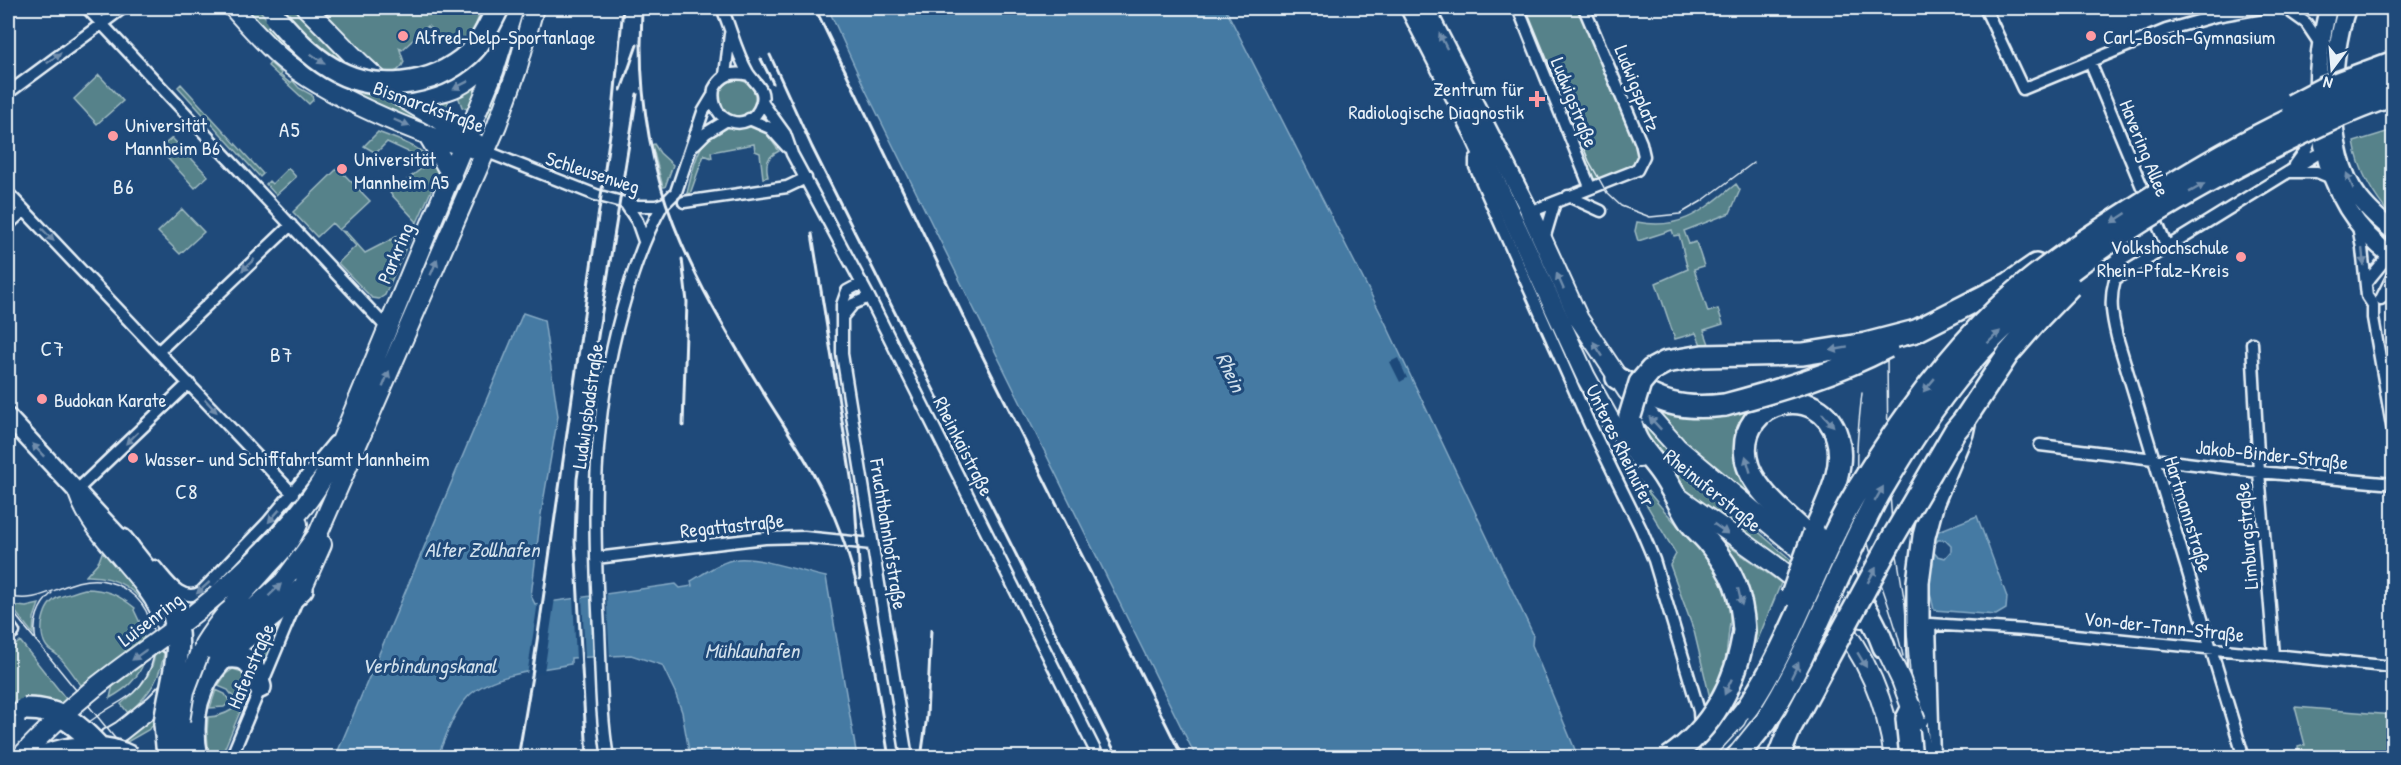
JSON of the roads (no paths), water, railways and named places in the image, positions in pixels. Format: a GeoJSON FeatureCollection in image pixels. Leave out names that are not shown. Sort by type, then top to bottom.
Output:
{"type":"FeatureCollection","features":[{"type":"Feature","properties":{"kind":"highway"},"geometry":{"type":"LineString","coordinates":[[272,13],[294,39],[331,68],[354,78],[376,83],[400,84],[424,79],[448,68],[469,54],[488,30],[498,8]]}},
{"type":"Feature","properties":{"kind":"highway"},"geometry":{"type":"LineString","coordinates":[[2204,164],[2211,150],[2293,104],[2324,88],[2394,62]]}},
{"type":"Feature","properties":{"kind":"highway"},"geometry":{"type":"LineString","coordinates":[[1700,758],[1724,737],[1761,689],[1789,636],[1833,535],[1857,491],[1922,393],[1999,307],[2096,233],[2204,164],[2309,111],[2394,78]]}},
{"type":"Feature","properties":{"kind":"highway"},"geometry":{"type":"LineString","coordinates":[[1736,758],[1777,703],[1880,493],[1908,447],[1952,384],[1981,351],[2040,294],[2184,195],[2328,120],[2394,95]]}},
{"type":"Feature","properties":{"kind":"highway"},"geometry":{"type":"LineString","coordinates":[[2257,156],[2297,146],[2394,109]]}},
{"type":"Feature","properties":{"kind":"highway"},"geometry":{"type":"LineString","coordinates":[[1778,758],[1790,728],[1892,539],[1955,431],[1998,366],[2058,297],[2104,257],[2130,230]]}},
{"type":"Feature","properties":{"kind":"highway"},"geometry":{"type":"LineString","coordinates":[[1617,378],[1655,398],[1699,408],[1725,405],[1822,376],[1867,357],[2010,283],[2082,236],[2096,233]]}},
{"type":"Feature","properties":{"kind":"highway"},"geometry":{"type":"LineString","coordinates":[[1669,758],[1694,738],[1709,721],[1722,700],[1737,665],[1744,631],[1743,609],[1738,587],[1727,566],[1689,521],[1660,470],[1634,438],[1630,416],[1640,383],[1652,370],[1666,362],[1702,356],[1803,354],[1866,344],[1916,331]]}},
{"type":"Feature","properties":{"kind":"highway"},"geometry":{"type":"LineString","coordinates":[[1748,707],[1754,679],[1773,641],[1803,565],[1837,474],[1840,455],[1834,426],[1827,416],[1804,404],[1779,404],[1768,408],[1760,414],[1746,434],[1746,461],[1754,480],[1763,492],[1833,560],[1877,626],[1886,649]]}},
{"type":"Feature","properties":{"kind":"highway"},"geometry":{"type":"LineString","coordinates":[[1911,758],[1907,719],[1921,713],[1918,582],[1924,536],[1933,502],[1962,433],[1965,419]]}},
{"type":"Feature","properties":{"kind":"highway"},"geometry":{"type":"LineString","coordinates":[[122,540],[160,588],[167,616],[178,633],[179,648],[165,724],[167,746],[172,758]]}},
{"type":"Feature","properties":{"kind":"highway"},"geometry":{"type":"LineString","coordinates":[[197,758],[194,724],[201,693],[209,675],[221,658],[243,638],[274,617],[302,589]]}},
{"type":"Feature","properties":{"kind":"highway"},"geometry":{"type":"LineString","coordinates":[[221,658],[238,657],[248,660],[255,670],[260,687]]}},
{"type":"Feature","properties":{"kind":"highway"},"geometry":{"type":"LineString","coordinates":[[17,709],[45,709],[59,714],[82,730],[109,758]]}},
{"type":"Feature","properties":{"kind":"highway"},"geometry":{"type":"LineString","coordinates":[[38,758],[78,747],[104,748],[132,758]]}},
{"type":"Feature","properties":{"kind":"main road","name":"Bismarckstraße"},"geometry":{"type":"LineString","coordinates":[[233,8],[282,59],[317,83],[427,134],[466,141]]}},
{"type":"Feature","properties":{"kind":"main road","name":"Bismarckstraße"},"geometry":{"type":"LineString","coordinates":[[306,8],[400,97],[485,151]]}},
{"type":"Feature","properties":{"kind":"main road","name":"Parkring"},"geometry":{"type":"LineString","coordinates":[[297,501],[317,488],[351,421],[466,141],[503,46],[514,8]]}},
{"type":"Feature","properties":{"kind":"main road","name":"Parkring"},"geometry":{"type":"LineString","coordinates":[[330,510],[506,103],[522,56],[534,8]]}},
{"type":"Feature","properties":{"kind":"main road"},"geometry":{"type":"LineString","coordinates":[[522,56],[543,30]]}},
{"type":"Feature","properties":{"kind":"main road"},"geometry":{"type":"LineString","coordinates":[[400,97],[432,94],[457,88],[477,75],[503,46]]}},
{"type":"Feature","properties":{"kind":"main road"},"geometry":{"type":"LineString","coordinates":[[317,83],[331,80],[344,73],[349,50]]}},
{"type":"Feature","properties":{"kind":"main road"},"geometry":{"type":"LineString","coordinates":[[427,134],[445,160],[452,176]]}},
{"type":"Feature","properties":{"kind":"main road","name":"Rheinuferstraße"},"geometry":{"type":"LineString","coordinates":[[1476,139],[1586,377],[1610,420],[1650,472],[1674,494],[1810,593],[1830,613],[1868,670],[1880,697],[1886,711],[1894,758]]}},
{"type":"Feature","properties":{"kind":"main road","name":"Rheinuferstraße"},"geometry":{"type":"LineString","coordinates":[[1530,212],[1579,319],[1617,378],[1678,448],[1797,547],[1826,576],[1886,649],[1914,715],[1923,758]]}},
{"type":"Feature","properties":{"kind":"main road"},"geometry":{"type":"LineString","coordinates":[[388,329],[397,353]]}},
{"type":"Feature","properties":{"kind":"main road"},"geometry":{"type":"LineString","coordinates":[[77,492],[82,505],[167,616],[168,656],[155,704]]}},
{"type":"Feature","properties":{"kind":"main road","name":"Luisenring"},"geometry":{"type":"LineString","coordinates":[[19,758],[86,694],[200,610],[290,530],[297,501]]}},
{"type":"Feature","properties":{"kind":"main road"},"geometry":{"type":"LineString","coordinates":[[302,589],[323,542],[330,510]]}},
{"type":"Feature","properties":{"kind":"main road"},"geometry":{"type":"LineString","coordinates":[[74,758],[121,732],[155,704],[212,646],[283,582],[318,534],[330,510]]}},
{"type":"Feature","properties":{"kind":"main road"},"geometry":{"type":"LineString","coordinates":[[185,758],[180,721],[182,705],[190,675],[199,654],[226,612],[290,530]]}},
{"type":"Feature","properties":{"kind":"street"},"geometry":{"type":"LineString","coordinates":[[87,8],[388,329]]}},
{"type":"Feature","properties":{"kind":"street"},"geometry":{"type":"LineString","coordinates":[[8,93],[101,22],[123,8]]}},
{"type":"Feature","properties":{"kind":"street"},"geometry":{"type":"LineString","coordinates":[[722,8],[730,34],[749,75]]}},
{"type":"Feature","properties":{"kind":"street","name":"Rheinuferstraße"},"geometry":{"type":"LineString","coordinates":[[1409,8],[1476,139],[1488,144],[1518,205],[1530,212]]}},
{"type":"Feature","properties":{"kind":"street","name":"Rheinuferstraße"},"geometry":{"type":"LineString","coordinates":[[1426,8],[1530,212]]}},
{"type":"Feature","properties":{"kind":"street","name":"Ludwigstraße"},"geometry":{"type":"LineString","coordinates":[[1518,8],[1590,187]]}},
{"type":"Feature","properties":{"kind":"street","name":"Ludwigsplatz"},"geometry":{"type":"LineString","coordinates":[[1584,8],[1641,142],[1644,156],[1637,170],[1590,187]]}},
{"type":"Feature","properties":{"kind":"street"},"geometry":{"type":"LineString","coordinates":[[1985,8],[2023,89],[2214,12],[2261,8]]}},
{"type":"Feature","properties":{"kind":"street"},"geometry":{"type":"LineString","coordinates":[[2285,8],[2306,23],[2320,44]]}},
{"type":"Feature","properties":{"kind":"street"},"geometry":{"type":"LineString","coordinates":[[2289,172],[2308,147],[2318,114],[2320,44],[2328,8]]}},
{"type":"Feature","properties":{"kind":"street"},"geometry":{"type":"LineString","coordinates":[[2345,8],[2334,61],[2332,178],[2357,223],[2392,254],[2366,283]]}},
{"type":"Feature","properties":{"kind":"street"},"geometry":{"type":"LineString","coordinates":[[725,75],[737,72],[749,75],[757,81],[762,91],[762,102],[758,112],[750,119],[738,122],[727,120],[719,115],[714,107],[712,97],[714,89],[725,75],[730,34]]}},
{"type":"Feature","properties":{"kind":"street","name":"Havering Allee"},"geometry":{"type":"LineString","coordinates":[[2090,62],[2167,247]]}},
{"type":"Feature","properties":{"kind":"street","name":"Schleusenweg"},"geometry":{"type":"LineString","coordinates":[[485,151],[570,186],[625,203],[643,207],[663,204],[676,192],[703,112],[712,97]]}},
{"type":"Feature","properties":{"kind":"street","name":"Rheinkaistraße"},"geometry":{"type":"LineString","coordinates":[[762,102],[785,135],[792,154]]}},
{"type":"Feature","properties":{"kind":"street"},"geometry":{"type":"LineString","coordinates":[[2318,114],[2332,151],[2356,195],[2394,232]]}},
{"type":"Feature","properties":{"kind":"street","name":"Rheinkaistraße"},"geometry":{"type":"LineString","coordinates":[[750,119],[770,128],[792,154],[806,178],[862,283],[1099,758]]}},
{"type":"Feature","properties":{"kind":"street"},"geometry":{"type":"LineString","coordinates":[[693,146],[706,133],[727,120]]}},
{"type":"Feature","properties":{"kind":"street"},"geometry":{"type":"LineString","coordinates":[[2167,247],[2316,155],[2332,151]]}},
{"type":"Feature","properties":{"kind":"street","name":"Unteres Rheinufer"},"geometry":{"type":"LineString","coordinates":[[1475,159],[1475,167],[1539,315],[1654,560],[1699,711],[1700,758]]}},
{"type":"Feature","properties":{"kind":"street"},"geometry":{"type":"LineString","coordinates":[[2289,172],[2317,172],[2332,178]]}},
{"type":"Feature","properties":{"kind":"street"},"geometry":{"type":"LineString","coordinates":[[684,202],[787,187],[806,178]]}},
{"type":"Feature","properties":{"kind":"street"},"geometry":{"type":"LineString","coordinates":[[1530,212],[1590,187]]}},
{"type":"Feature","properties":{"kind":"street"},"geometry":{"type":"LineString","coordinates":[[8,193],[159,351],[297,501],[254,538],[195,595],[184,595],[177,591],[150,561],[122,540],[8,417]]}},
{"type":"Feature","properties":{"kind":"street"},"geometry":{"type":"LineString","coordinates":[[1568,196],[1601,211]]}},
{"type":"Feature","properties":{"kind":"street"},"geometry":{"type":"LineString","coordinates":[[1544,243],[1547,224],[1555,202]]}},
{"type":"Feature","properties":{"kind":"street"},"geometry":{"type":"LineString","coordinates":[[625,203],[637,221],[644,241]]}},
{"type":"Feature","properties":{"kind":"street","name":"Ludwigsbadstraße"},"geometry":{"type":"LineString","coordinates":[[608,758],[603,726],[595,470],[605,382],[624,305],[644,241],[663,204]]}},
{"type":"Feature","properties":{"kind":"street"},"geometry":{"type":"LineString","coordinates":[[8,225],[24,210]]}},
{"type":"Feature","properties":{"kind":"street"},"geometry":{"type":"LineString","coordinates":[[2357,223],[2367,297],[2377,302]]}},
{"type":"Feature","properties":{"kind":"street"},"geometry":{"type":"LineString","coordinates":[[159,351],[291,225]]}},
{"type":"Feature","properties":{"kind":"street","name":"Hartmannstraße"},"geometry":{"type":"LineString","coordinates":[[2167,247],[2115,279],[2110,296],[2111,315],[2244,758]]}},
{"type":"Feature","properties":{"kind":"street"},"geometry":{"type":"LineString","coordinates":[[2394,273],[2377,302],[2373,318],[2394,437]]}},
{"type":"Feature","properties":{"kind":"street","name":"Fruchtbahnhofstraße"},"geometry":{"type":"LineString","coordinates":[[862,283],[847,291],[842,305],[842,354],[907,758]]}},
{"type":"Feature","properties":{"kind":"street"},"geometry":{"type":"LineString","coordinates":[[2377,302],[2394,294]]}},
{"type":"Feature","properties":{"kind":"street"},"geometry":{"type":"LineString","coordinates":[[843,316],[853,304],[869,297]]}},
{"type":"Feature","properties":{"kind":"street","name":"Limburgstraße"},"geometry":{"type":"LineString","coordinates":[[2252,343],[2259,472],[2274,655]]}},
{"type":"Feature","properties":{"kind":"street"},"geometry":{"type":"LineString","coordinates":[[77,492],[189,383]]}},
{"type":"Feature","properties":{"kind":"street","name":"Jakob-Binder-Straße"},"geometry":{"type":"LineString","coordinates":[[2040,445],[2259,472],[2394,484]]}},
{"type":"Feature","properties":{"kind":"street","name":"Regattastraße"},"geometry":{"type":"LineString","coordinates":[[596,558],[765,538],[804,537],[872,544]]}},
{"type":"Feature","properties":{"kind":"street","name":"Hafenstraße"},"geometry":{"type":"LineString","coordinates":[[231,758],[302,589]]}},
{"type":"Feature","properties":{"kind":"street","name":"Von-der-Tann-Straße"},"geometry":{"type":"LineString","coordinates":[[1934,758],[1930,624],[2025,630],[2394,667]]}},
{"type":"Feature","properties":{"kind":"water","name":"Rhein"},"geometry":{"type":"Polygon","coordinates":[[[828,8],[1225,8],[1384,320],[1533,634],[1532,645],[1578,757],[1196,757],[865,89],[828,8]]]}},
{"type":"Feature","properties":{"kind":"water"},"geometry":{"type":"Polygon","coordinates":[[[523,313],[544,320],[558,416],[541,514],[531,596],[535,604],[676,584],[680,588],[692,586],[691,581],[708,571],[725,562],[738,559],[769,562],[826,577],[857,757],[690,757],[682,712],[662,665],[631,655],[571,658],[571,664],[515,674],[487,684],[475,691],[461,705],[437,757],[335,758],[523,313]]]}},
{"type":"Feature","properties":{"kind":"water"},"geometry":{"type":"Polygon","coordinates":[[[1977,516],[2007,597],[2006,609],[1996,615],[1934,610],[1918,539],[1977,516]],[[1938,540],[1933,551],[1937,556],[1945,558],[1951,551],[1951,546],[1945,540],[1938,540]]]}},
{"type":"Feature","properties":{"kind":"tram line"},"geometry":{"type":"LineString","coordinates":[[1526,8],[1589,161],[1607,193],[1621,206],[1650,217],[1680,214],[1702,201],[1753,163]]}},
{"type":"Feature","properties":{"kind":"tram line"},"geometry":{"type":"LineString","coordinates":[[1887,356],[1888,458],[1892,525],[1905,604],[1916,758]]}},
{"type":"Feature","properties":{"kind":"tram line"},"geometry":{"type":"LineString","coordinates":[[1862,393],[1857,461],[1862,522],[1903,656]]}},
{"type":"Feature","properties":{"kind":"tram line"},"geometry":{"type":"LineString","coordinates":[[8,596],[32,598],[88,580],[116,584],[130,592],[146,610],[154,638],[155,648],[151,667],[133,693],[37,758]]}},
{"type":"Feature","properties":{"kind":"tram line"},"geometry":{"type":"LineString","coordinates":[[36,641],[37,615],[43,603],[52,593]]}},
{"type":"Feature","properties":{"kind":"tram line"},"geometry":{"type":"LineString","coordinates":[[8,606],[131,758]]}},
{"type":"Feature","properties":{"kind":"tram line"},"geometry":{"type":"LineString","coordinates":[[1713,758],[1744,725],[1794,630]]}},
{"type":"Feature","properties":{"kind":"tram line"},"geometry":{"type":"LineString","coordinates":[[1765,704],[1784,672],[1800,635]]}},
{"type":"Feature","properties":{"kind":"railway"},"geometry":{"type":"LineString","coordinates":[[518,758],[532,676],[612,120],[623,8]]}},
{"type":"Feature","properties":{"kind":"railway"},"geometry":{"type":"LineString","coordinates":[[641,46],[642,8]]}},
{"type":"Feature","properties":{"kind":"railway"},"geometry":{"type":"LineString","coordinates":[[815,8],[980,351],[1183,758]]}},
{"type":"Feature","properties":{"kind":"railway"},"geometry":{"type":"LineString","coordinates":[[641,40],[643,91],[649,138],[674,224],[691,265],[712,305],[798,447],[830,507],[852,567],[860,598],[889,758]]}},
{"type":"Feature","properties":{"kind":"railway"},"geometry":{"type":"LineString","coordinates":[[621,90],[637,45]]}},
{"type":"Feature","properties":{"kind":"railway"},"geometry":{"type":"LineString","coordinates":[[770,55],[812,147],[1118,758]]}},
{"type":"Feature","properties":{"kind":"railway"},"geometry":{"type":"LineString","coordinates":[[761,59],[773,83]]}},
{"type":"Feature","properties":{"kind":"railway"},"geometry":{"type":"LineString","coordinates":[[587,758],[575,542],[577,479],[637,94]]}},
{"type":"Feature","properties":{"kind":"railway"},"geometry":{"type":"LineString","coordinates":[[2388,122],[2394,120]]}},
{"type":"Feature","properties":{"kind":"railway"},"geometry":{"type":"LineString","coordinates":[[812,234],[855,502],[860,579]]}},
{"type":"Feature","properties":{"kind":"railway"},"geometry":{"type":"LineString","coordinates":[[682,259],[687,302],[683,426]]}},
{"type":"Feature","properties":{"kind":"railway"},"geometry":{"type":"LineString","coordinates":[[921,758],[927,716],[931,630]]}},
{"type":"Feature","properties":{"kind":"railway"},"geometry":{"type":"LineString","coordinates":[[1790,758],[1796,727]]}},
{"type":"Feature","properties":{"kind":"place","name":"Alfred-Delp-Sportanlage"},"geometry":{"type":"Point","coordinates":[403,36]}},
{"type":"Feature","properties":{"kind":"place","name":"Carl-Bosch-Gymnasium"},"geometry":{"type":"Point","coordinates":[2091,36]}},
{"type":"Feature","properties":{"kind":"place","name":"Zentrum für Radiologische Diagnostik"},"geometry":{"type":"Point","coordinates":[1537,99]}},
{"type":"Feature","properties":{"kind":"place","name":"Universität Mannheim B6"},"geometry":{"type":"Point","coordinates":[113,136]}},
{"type":"Feature","properties":{"kind":"place","name":"Universität Mannheim A5"},"geometry":{"type":"Point","coordinates":[342,169]}},
{"type":"Feature","properties":{"kind":"place","name":"Volkshochschule Rhein-Pfalz-Kreis"},"geometry":{"type":"Point","coordinates":[2241,257]}},
{"type":"Feature","properties":{"kind":"place","name":"Budokan Karate"},"geometry":{"type":"Point","coordinates":[42,399]}},
{"type":"Feature","properties":{"kind":"place","name":"Wasser- und Schifffahrtsamt Mannheim"},"geometry":{"type":"Point","coordinates":[133,458]}},
{"type":"Feature","properties":{"kind":"district","name":"A5"},"geometry":{"type":"Point","coordinates":[290,129]}},
{"type":"Feature","properties":{"kind":"district","name":"B6"},"geometry":{"type":"Point","coordinates":[124,186]}},
{"type":"Feature","properties":{"kind":"district","name":"C7"},"geometry":{"type":"Point","coordinates":[53,348]}},
{"type":"Feature","properties":{"kind":"district","name":"B7"},"geometry":{"type":"Point","coordinates":[282,354]}},
{"type":"Feature","properties":{"kind":"district","name":"C8"},"geometry":{"type":"Point","coordinates":[187,491]}},
{"type":"Feature","properties":{"kind":"water label","name":"Alter Zollhafen"},"geometry":{"type":"Point","coordinates":[482,549]}},
{"type":"Feature","properties":{"kind":"water label","name":"Mühlauhafen"},"geometry":{"type":"Point","coordinates":[752,650]}},
{"type":"Feature","properties":{"kind":"water label","name":"Verbindungskanal"},"geometry":{"type":"Point","coordinates":[429,665]}}]}
